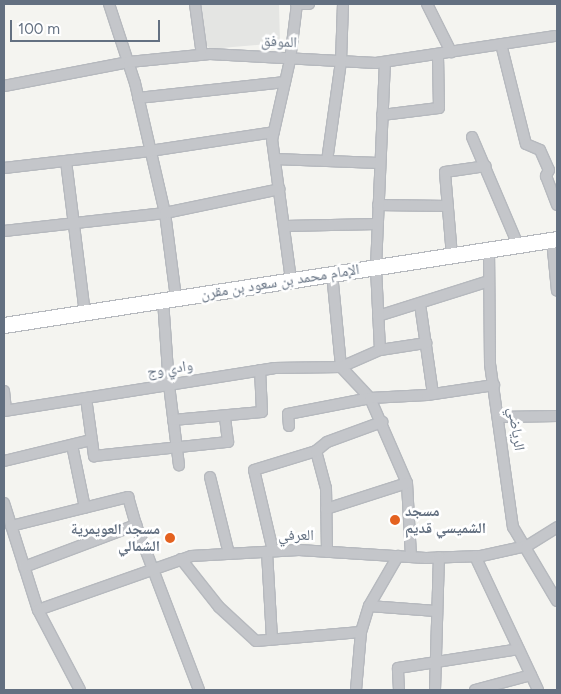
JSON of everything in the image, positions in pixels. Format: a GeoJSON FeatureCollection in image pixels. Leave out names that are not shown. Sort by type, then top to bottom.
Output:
{"type":"FeatureCollection","features":[{"type":"Feature","properties":{"kind":"street"},"geometry":{"type":"LineString","coordinates":[[109,4],[129,62],[165,213],[170,299],[169,385],[179,465]]}},
{"type":"Feature","properties":{"kind":"street"},"geometry":{"type":"LineString","coordinates":[[195,4],[202,55]]}},
{"type":"Feature","properties":{"kind":"street"},"geometry":{"type":"LineString","coordinates":[[291,280],[275,159],[274,132],[290,57],[296,4],[309,4]]}},
{"type":"Feature","properties":{"kind":"street"},"geometry":{"type":"LineString","coordinates":[[327,161],[341,61],[343,4]]}},
{"type":"Feature","properties":{"kind":"street"},"geometry":{"type":"LineString","coordinates":[[426,4],[451,52]]}},
{"type":"Feature","properties":{"kind":"street","name":"الموفق"},"geometry":{"type":"LineString","coordinates":[[4,86],[129,62],[202,55],[385,62],[554,36]]}},
{"type":"Feature","properties":{"kind":"street"},"geometry":{"type":"LineString","coordinates":[[501,44],[526,144],[540,150],[549,170],[546,176],[557,205]]}},
{"type":"Feature","properties":{"kind":"street"},"geometry":{"type":"LineString","coordinates":[[382,115],[439,108],[438,54]]}},
{"type":"Feature","properties":{"kind":"street"},"geometry":{"type":"LineString","coordinates":[[380,350],[376,267],[379,163],[385,62]]}},
{"type":"Feature","properties":{"kind":"street"},"geometry":{"type":"LineString","coordinates":[[138,98],[285,82]]}},
{"type":"Feature","properties":{"kind":"street"},"geometry":{"type":"LineString","coordinates":[[4,168],[150,151],[274,132]]}},
{"type":"Feature","properties":{"kind":"street"},"geometry":{"type":"LineString","coordinates":[[472,137],[486,166],[518,245]]}},
{"type":"Feature","properties":{"kind":"street"},"geometry":{"type":"LineString","coordinates":[[275,159],[379,163]]}},
{"type":"Feature","properties":{"kind":"street"},"geometry":{"type":"LineString","coordinates":[[66,161],[72,226],[85,313]]}},
{"type":"Feature","properties":{"kind":"street"},"geometry":{"type":"LineString","coordinates":[[452,256],[445,172],[486,166]]}},
{"type":"Feature","properties":{"kind":"street"},"geometry":{"type":"LineString","coordinates":[[4,231],[72,226],[165,213],[280,189]]}},
{"type":"Feature","properties":{"kind":"street"},"geometry":{"type":"LineString","coordinates":[[378,205],[448,206]]}},
{"type":"Feature","properties":{"kind":"street"},"geometry":{"type":"LineString","coordinates":[[285,226],[377,224]]}},
{"type":"Feature","properties":{"kind":"street"},"geometry":{"type":"LineString","coordinates":[[554,239],[557,291]]}},
{"type":"Feature","properties":{"kind":"street","name":"الإمام محمد بن سعود بن مقرن"},"geometry":{"type":"LineString","coordinates":[[4,323],[85,313],[554,239]]}},
{"type":"Feature","properties":{"kind":"street","name":"الرياضي"},"geometry":{"type":"LineString","coordinates":[[489,249],[490,364],[499,417],[513,527],[527,546],[557,601]]}},
{"type":"Feature","properties":{"kind":"street"},"geometry":{"type":"LineString","coordinates":[[332,274],[341,367],[370,398],[407,483],[411,557]]}},
{"type":"Feature","properties":{"kind":"street"},"geometry":{"type":"LineString","coordinates":[[378,316],[490,281]]}},
{"type":"Feature","properties":{"kind":"street"},"geometry":{"type":"LineString","coordinates":[[420,304],[433,394]]}},
{"type":"Feature","properties":{"kind":"street"},"geometry":{"type":"LineString","coordinates":[[341,367],[380,350],[426,343]]}},
{"type":"Feature","properties":{"kind":"street","name":"وادي وج"},"geometry":{"type":"LineString","coordinates":[[5,410],[260,370],[341,367]]}},
{"type":"Feature","properties":{"kind":"street"},"geometry":{"type":"LineString","coordinates":[[173,420],[262,412],[260,370]]}},
{"type":"Feature","properties":{"kind":"street"},"geometry":{"type":"LineString","coordinates":[[289,426],[288,414],[370,398],[433,394],[494,385]]}},
{"type":"Feature","properties":{"kind":"street"},"geometry":{"type":"LineString","coordinates":[[4,391],[5,410]]}},
{"type":"Feature","properties":{"kind":"street"},"geometry":{"type":"LineString","coordinates":[[86,398],[94,456],[228,442],[225,416]]}},
{"type":"Feature","properties":{"kind":"street"},"geometry":{"type":"LineString","coordinates":[[499,417],[557,416]]}},
{"type":"Feature","properties":{"kind":"street"},"geometry":{"type":"LineString","coordinates":[[272,640],[270,551],[254,470],[316,451],[328,442],[382,422]]}},
{"type":"Feature","properties":{"kind":"street"},"geometry":{"type":"LineString","coordinates":[[4,461],[91,440]]}},
{"type":"Feature","properties":{"kind":"street"},"geometry":{"type":"LineString","coordinates":[[72,445],[85,508]]}},
{"type":"Feature","properties":{"kind":"street"},"geometry":{"type":"LineString","coordinates":[[316,451],[326,488],[327,552]]}},
{"type":"Feature","properties":{"kind":"street"},"geometry":{"type":"LineString","coordinates":[[210,477],[229,554]]}},
{"type":"Feature","properties":{"kind":"street"},"geometry":{"type":"LineString","coordinates":[[326,509],[407,483]]}},
{"type":"Feature","properties":{"kind":"street"},"geometry":{"type":"LineString","coordinates":[[11,526],[128,498],[151,569],[199,690]]}},
{"type":"Feature","properties":{"kind":"street"},"geometry":{"type":"LineString","coordinates":[[4,503],[38,610],[80,690]]}},
{"type":"Feature","properties":{"kind":"street"},"geometry":{"type":"LineString","coordinates":[[24,567],[136,525]]}},
{"type":"Feature","properties":{"kind":"street","name":"العرفي"},"geometry":{"type":"LineString","coordinates":[[38,610],[182,559],[270,551],[411,557],[475,556],[527,546],[557,528]]}},
{"type":"Feature","properties":{"kind":"street"},"geometry":{"type":"LineString","coordinates":[[356,690],[361,632],[369,606],[398,556]]}},
{"type":"Feature","properties":{"kind":"street"},"geometry":{"type":"LineString","coordinates":[[475,556],[538,690]]}},
{"type":"Feature","properties":{"kind":"street"},"geometry":{"type":"LineString","coordinates":[[435,690],[434,664],[439,557]]}},
{"type":"Feature","properties":{"kind":"street"},"geometry":{"type":"LineString","coordinates":[[182,559],[219,607],[256,641],[361,632]]}},
{"type":"Feature","properties":{"kind":"street"},"geometry":{"type":"LineString","coordinates":[[369,606],[436,611]]}},
{"type":"Feature","properties":{"kind":"street"},"geometry":{"type":"LineString","coordinates":[[399,690],[398,668],[434,664],[518,649]]}},
{"type":"Feature","properties":{"kind":"street"},"geometry":{"type":"LineString","coordinates":[[475,690],[531,675]]}},
{"type":"Feature","properties":{"kind":"shaded area"},"geometry":{"type":"Polygon","coordinates":[[[198,4],[279,4],[280,43],[210,49],[202,41],[198,4]]]}},
{"type":"Feature","properties":{"kind":"place","name":"مسجد الشميسي قديم"},"geometry":{"type":"Point","coordinates":[395,520]}},
{"type":"Feature","properties":{"kind":"place","name":"مسجد العويمرية الشمالي"},"geometry":{"type":"Point","coordinates":[170,538]}}]}
